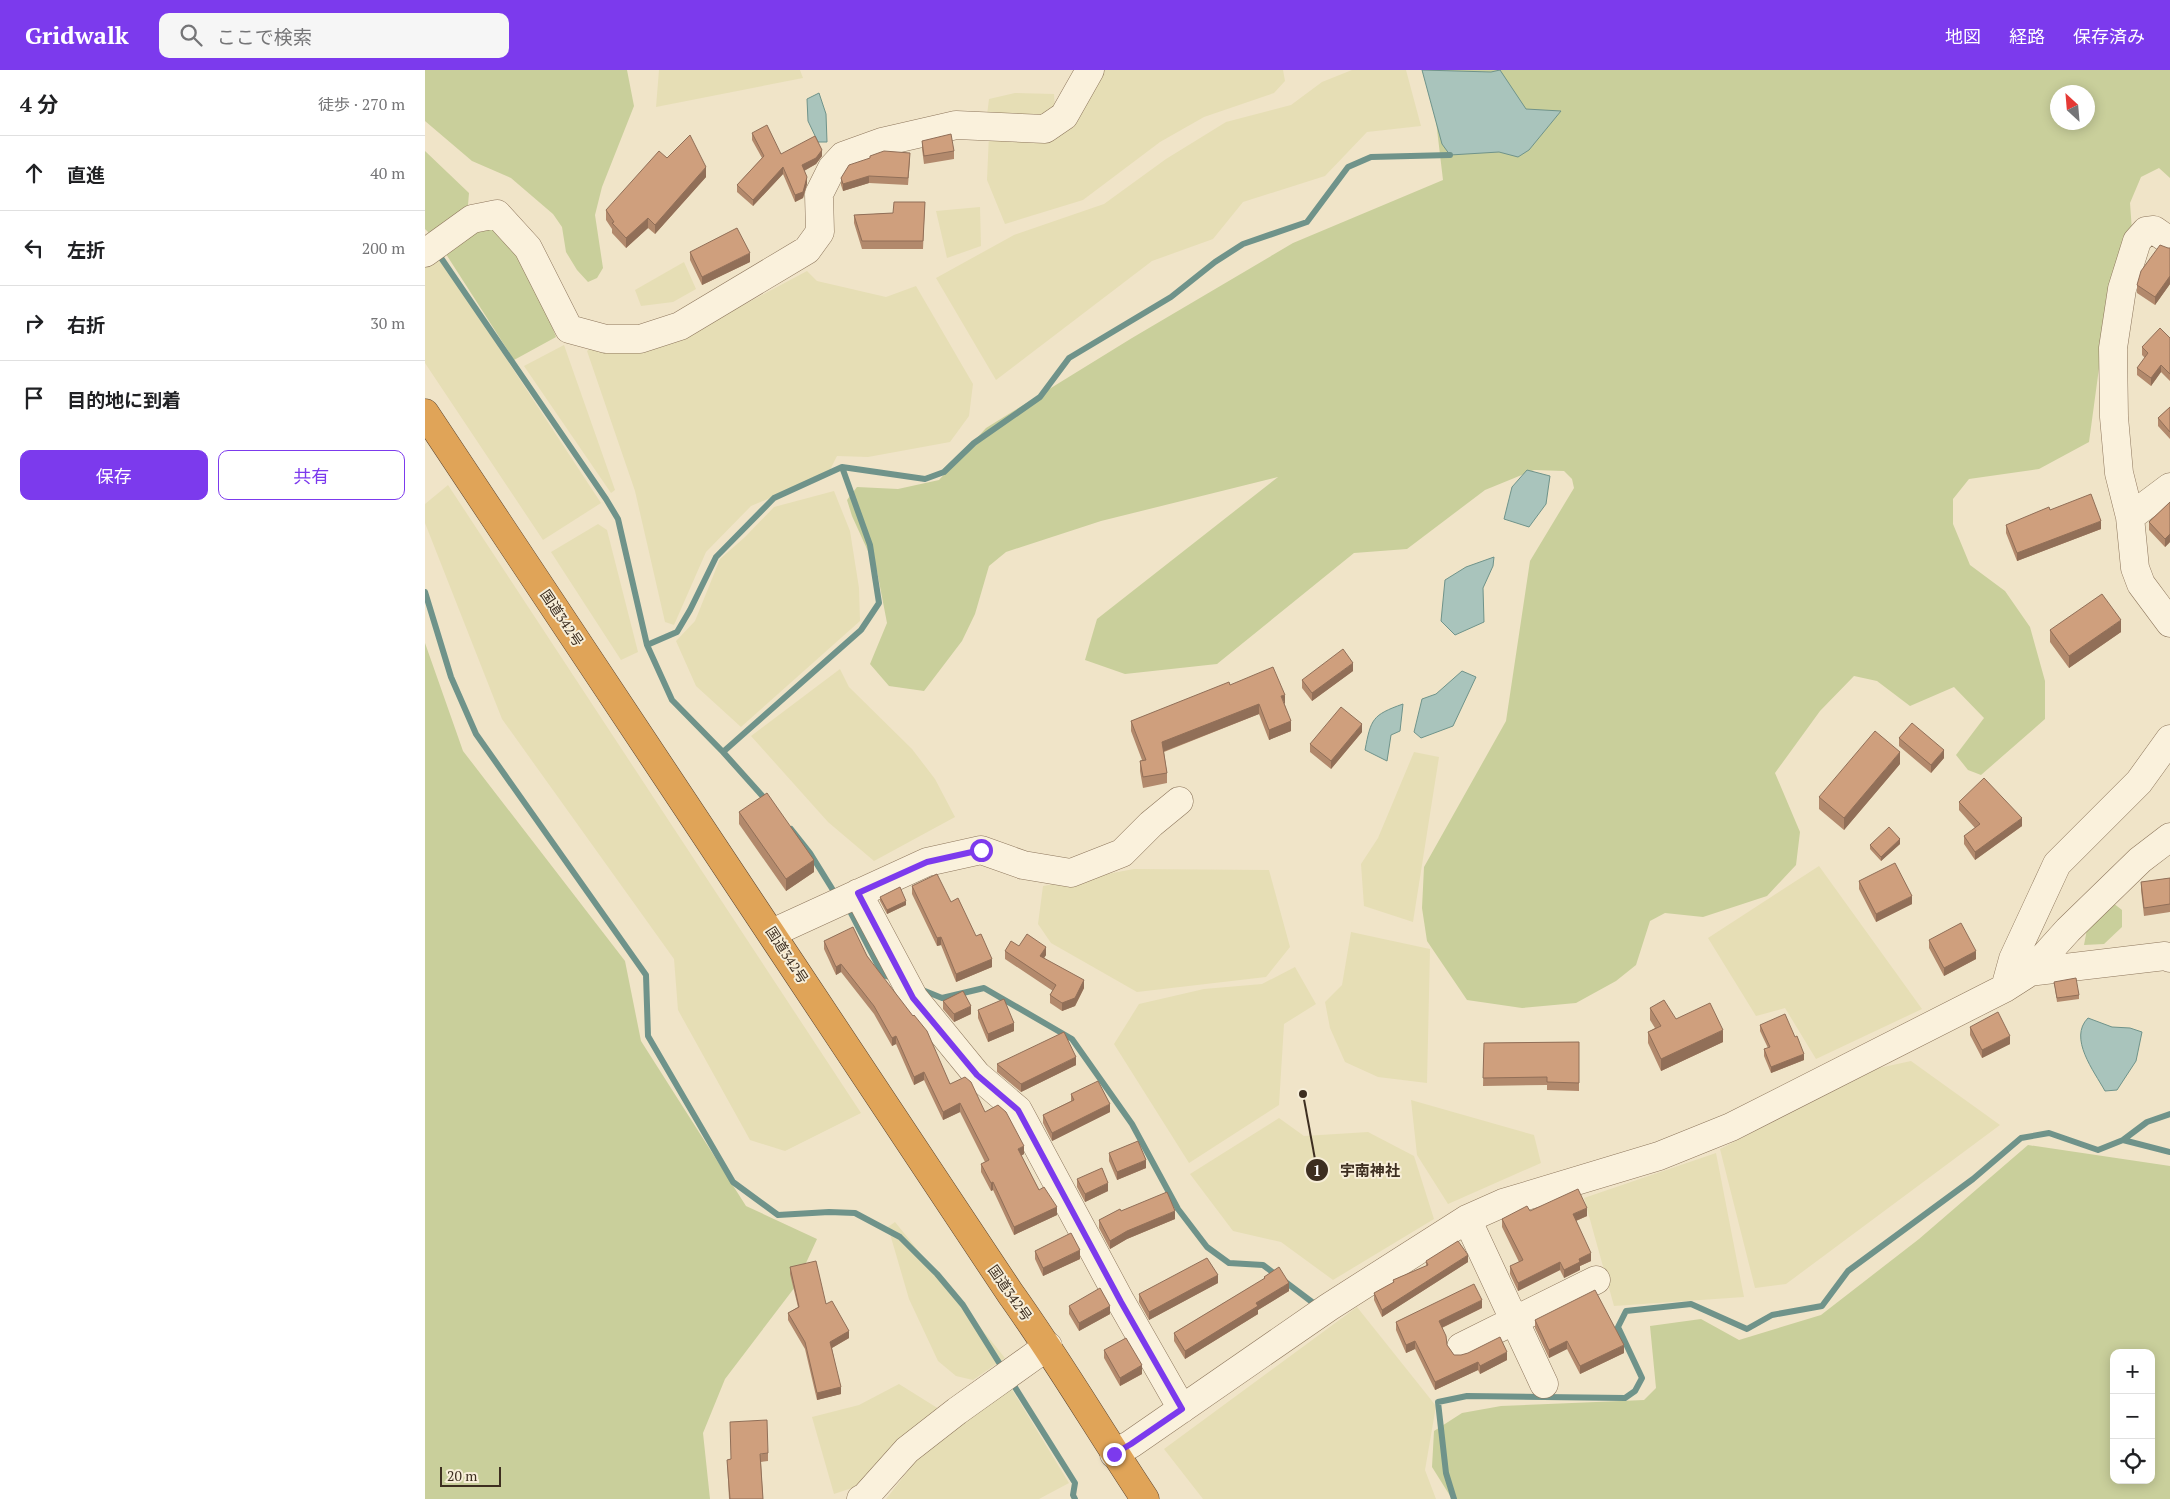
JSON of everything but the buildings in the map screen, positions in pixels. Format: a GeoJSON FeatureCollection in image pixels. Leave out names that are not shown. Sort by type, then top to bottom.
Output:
{"type":"FeatureCollection","features":[{"type":"Feature","properties":{"kind":"highway","name":"国道342号"},"geometry":{"type":"LineString","coordinates":[[425,413],[1010,1293],[1048,1346],[1114,1454],[1145,1499]]}},
{"type":"Feature","properties":{"kind":"street"},"geometry":{"type":"LineString","coordinates":[[425,253],[472,219],[497,214],[528,248],[569,329],[606,339],[640,339],[680,326],[807,250],[820,232],[819,194],[832,168],[843,156],[882,142],[956,125],[1045,129],[1064,116],[1090,70]]}},
{"type":"Feature","properties":{"kind":"street"},"geometry":{"type":"LineString","coordinates":[[2170,242],[2153,230],[2146,231],[2137,241],[2122,289],[2113,348],[2114,416],[2119,473],[2129,517],[2135,568],[2141,584],[2170,623]]}},
{"type":"Feature","properties":{"kind":"street"},"geometry":{"type":"LineString","coordinates":[[2129,517],[2170,487]]}},
{"type":"Feature","properties":{"kind":"street"},"geometry":{"type":"LineString","coordinates":[[2005,988],[2013,959],[2057,864],[2139,782],[2170,739]]}},
{"type":"Feature","properties":{"kind":"street"},"geometry":{"type":"LineString","coordinates":[[772,933],[927,862],[981,850],[1023,865],[1071,873],[1122,853],[1151,824],[1179,801]]}},
{"type":"Feature","properties":{"kind":"street"},"geometry":{"type":"LineString","coordinates":[[1114,1454],[1329,1307],[1467,1219],[1503,1203],[1659,1156],[1731,1127],[2005,988],[2030,972],[2068,930],[2139,860],[2170,837]]}},
{"type":"Feature","properties":{"kind":"street"},"geometry":{"type":"LineString","coordinates":[[858,893],[913,998],[977,1075],[1018,1110],[1121,1302],[1182,1409]]}},
{"type":"Feature","properties":{"kind":"street"},"geometry":{"type":"LineString","coordinates":[[2030,972],[2165,956],[2170,958]]}},
{"type":"Feature","properties":{"kind":"street"},"geometry":{"type":"LineString","coordinates":[[1467,1219],[1544,1384]]}},
{"type":"Feature","properties":{"kind":"street"},"geometry":{"type":"LineString","coordinates":[[1461,1346],[1596,1280]]}},
{"type":"Feature","properties":{"kind":"street"},"geometry":{"type":"LineString","coordinates":[[861,1499],[865,1497],[907,1450],[957,1410],[1048,1346]]}},
{"type":"Feature","properties":{"kind":"shaded area"},"geometry":{"type":"Polygon","coordinates":[[[659,70],[800,70],[803,78],[656,107],[659,70]]]}},
{"type":"Feature","properties":{"kind":"shaded area"},"geometry":{"type":"Polygon","coordinates":[[[1101,70],[1283,70],[1285,81],[1274,93],[1204,117],[1160,142],[1083,200],[1005,224],[987,180],[989,134],[1045,136],[1101,70]]]}},
{"type":"Feature","properties":{"kind":"shaded area"},"geometry":{"type":"Polygon","coordinates":[[[1352,70],[1406,70],[1421,126],[1367,132],[1325,176],[1243,202],[1213,239],[1152,261],[996,380],[936,278],[1014,235],[1104,204],[1166,159],[1226,122],[1291,105],[1322,82],[1352,70]]]}},
{"type":"Feature","properties":{"kind":"shaded area"},"geometry":{"type":"Polygon","coordinates":[[[1015,93],[1054,94],[1055,110],[1044,117],[987,115],[989,99],[1015,93]]]}},
{"type":"Feature","properties":{"kind":"shaded area"},"geometry":{"type":"Polygon","coordinates":[[[980,207],[981,246],[947,258],[936,211],[980,207]]]}},
{"type":"Feature","properties":{"kind":"shaded area"},"geometry":{"type":"Polygon","coordinates":[[[440,258],[601,503],[543,540],[425,363],[425,268],[440,258]]]}},
{"type":"Feature","properties":{"kind":"shaded area"},"geometry":{"type":"Polygon","coordinates":[[[684,262],[696,289],[673,302],[641,306],[635,290],[684,262]]]}},
{"type":"Feature","properties":{"kind":"shaded area"},"geometry":{"type":"Polygon","coordinates":[[[807,271],[817,281],[886,297],[916,286],[973,384],[969,416],[950,442],[868,457],[837,456],[828,474],[751,506],[706,552],[674,625],[665,622],[635,491],[587,351],[596,343],[664,343],[736,309],[807,271]]]}},
{"type":"Feature","properties":{"kind":"shaded area"},"geometry":{"type":"Polygon","coordinates":[[[564,345],[615,490],[611,493],[524,366],[564,345]]]}},
{"type":"Feature","properties":{"kind":"shaded area"},"geometry":{"type":"Polygon","coordinates":[[[448,485],[861,1113],[785,1151],[750,1140],[678,1010],[674,959],[502,719],[425,523],[425,504],[448,485]]]}},
{"type":"Feature","properties":{"kind":"shaded area"},"geometry":{"type":"Polygon","coordinates":[[[834,491],[850,531],[859,588],[860,621],[741,727],[696,686],[676,641],[695,621],[720,559],[774,507],[834,491]]]}},
{"type":"Feature","properties":{"kind":"shaded area"},"geometry":{"type":"Polygon","coordinates":[[[598,524],[607,530],[638,652],[621,660],[551,552],[598,524]]]}},
{"type":"Feature","properties":{"kind":"shaded area"},"geometry":{"type":"Polygon","coordinates":[[[840,669],[849,687],[912,749],[935,779],[955,817],[874,861],[828,822],[751,736],[840,669]]]}},
{"type":"Feature","properties":{"kind":"shaded area"},"geometry":{"type":"Polygon","coordinates":[[[1414,752],[1439,757],[1413,922],[1364,906],[1361,864],[1378,838],[1414,752]]]}},
{"type":"Feature","properties":{"kind":"shaded area"},"geometry":{"type":"Polygon","coordinates":[[[1819,866],[1922,1009],[1816,1059],[1785,1008],[1756,1016],[1708,938],[1819,866]]]}},
{"type":"Feature","properties":{"kind":"shaded area"},"geometry":{"type":"Polygon","coordinates":[[[1134,869],[1269,870],[1290,947],[1266,977],[1137,992],[1051,943],[1038,924],[1043,886],[1134,869]]]}},
{"type":"Feature","properties":{"kind":"shaded area"},"geometry":{"type":"Polygon","coordinates":[[[1351,932],[1430,949],[1427,1083],[1378,1077],[1345,1062],[1330,1028],[1325,1002],[1342,985],[1351,932]]]}},
{"type":"Feature","properties":{"kind":"shaded area"},"geometry":{"type":"Polygon","coordinates":[[[1295,967],[1316,1004],[1284,1024],[1279,1105],[1189,1163],[1114,1044],[1139,1004],[1204,989],[1262,984],[1295,967]]]}},
{"type":"Feature","properties":{"kind":"shaded area"},"geometry":{"type":"Polygon","coordinates":[[[1911,1061],[2000,1125],[1786,1284],[1755,1288],[1720,1149],[1879,1068],[1911,1061]]]}},
{"type":"Feature","properties":{"kind":"shaded area"},"geometry":{"type":"Polygon","coordinates":[[[1411,1100],[1534,1135],[1541,1163],[1448,1204],[1417,1155],[1411,1100]]]}},
{"type":"Feature","properties":{"kind":"shaded area"},"geometry":{"type":"Polygon","coordinates":[[[1279,1118],[1304,1136],[1368,1132],[1414,1156],[1434,1219],[1333,1280],[1281,1242],[1233,1231],[1190,1174],[1279,1118]]]}},
{"type":"Feature","properties":{"kind":"shaded area"},"geometry":{"type":"Polygon","coordinates":[[[1716,1153],[1744,1297],[1614,1306],[1584,1198],[1716,1153]]]}},
{"type":"Feature","properties":{"kind":"shaded area"},"geometry":{"type":"Polygon","coordinates":[[[895,1222],[1005,1358],[973,1380],[956,1376],[938,1361],[909,1299],[888,1227],[895,1222]]]}},
{"type":"Feature","properties":{"kind":"shaded area"},"geometry":{"type":"Polygon","coordinates":[[[1357,1307],[1436,1406],[1425,1470],[1436,1499],[1203,1499],[1164,1449],[1357,1307]]]}},
{"type":"Feature","properties":{"kind":"shaded area"},"geometry":{"type":"Polygon","coordinates":[[[1008,1383],[1069,1483],[1039,1499],[886,1499],[932,1440],[1008,1383]]]}},
{"type":"Feature","properties":{"kind":"shaded area"},"geometry":{"type":"Polygon","coordinates":[[[899,1384],[939,1409],[864,1484],[834,1494],[812,1417],[859,1405],[899,1384]]]}},
{"type":"Feature","properties":{"kind":"green space"},"geometry":{"type":"Polygon","coordinates":[[[425,70],[627,70],[634,106],[602,187],[595,215],[603,268],[597,278],[588,282],[577,270],[566,252],[562,227],[553,214],[511,178],[472,161],[425,121],[425,70]]]}},
{"type":"Feature","properties":{"kind":"green space"},"geometry":{"type":"Polygon","coordinates":[[[1430,70],[2170,70],[2170,178],[2159,168],[2141,177],[2130,203],[2132,231],[2110,287],[2089,442],[2039,469],[1969,479],[1953,499],[1953,524],[1970,565],[2005,591],[2030,627],[2045,681],[2045,719],[1981,775],[1968,770],[1956,755],[1984,718],[1954,687],[1910,706],[1877,681],[1854,676],[1820,711],[1775,773],[1800,832],[1796,865],[1767,896],[1703,917],[1665,913],[1650,921],[1636,965],[1616,981],[1576,1003],[1522,1008],[1467,1000],[1427,941],[1422,908],[1424,867],[1506,721],[1530,561],[1574,488],[1572,479],[1564,471],[1534,470],[1485,490],[1407,549],[1354,553],[1217,664],[1125,674],[1085,660],[1097,619],[1278,477],[1101,521],[1006,552],[989,566],[975,614],[962,641],[924,691],[889,686],[870,664],[887,623],[877,571],[852,516],[847,500],[857,487],[898,489],[939,480],[986,428],[1132,338],[1293,243],[1443,180],[1430,70]]]}},
{"type":"Feature","properties":{"kind":"green space"},"geometry":{"type":"Polygon","coordinates":[[[425,151],[469,193],[468,205],[429,233],[425,229],[425,151]]]}},
{"type":"Feature","properties":{"kind":"green space"},"geometry":{"type":"Polygon","coordinates":[[[495,223],[523,250],[556,337],[514,360],[444,251],[460,232],[495,223]]]}},
{"type":"Feature","properties":{"kind":"green space"},"geometry":{"type":"Polygon","coordinates":[[[425,643],[463,751],[625,961],[641,1041],[746,1206],[817,1239],[795,1287],[725,1379],[703,1433],[710,1499],[425,1499],[425,643]]]}},
{"type":"Feature","properties":{"kind":"green space"},"geometry":{"type":"Polygon","coordinates":[[[2113,903],[2122,910],[2122,927],[2104,944],[2084,945],[2088,924],[2113,903]]]}},
{"type":"Feature","properties":{"kind":"green space"},"geometry":{"type":"Polygon","coordinates":[[[2028,1145],[2170,1166],[2170,1499],[1452,1499],[1432,1467],[1434,1431],[1462,1413],[1501,1406],[1644,1400],[1656,1388],[1650,1326],[1701,1319],[1739,1340],[1821,1315],[1919,1239],[2028,1145]]]}},
{"type":"Feature","properties":{"kind":"water"},"geometry":{"type":"Polygon","coordinates":[[[1422,70],[1491,72],[1500,70],[1526,109],[1561,111],[1529,150],[1518,157],[1499,152],[1450,155],[1442,144],[1422,70]]]}},
{"type":"Feature","properties":{"kind":"water"},"geometry":{"type":"Polygon","coordinates":[[[819,93],[826,114],[827,142],[818,142],[808,121],[807,99],[819,93]]]}},
{"type":"Feature","properties":{"kind":"water"},"geometry":{"type":"Polygon","coordinates":[[[1527,470],[1550,476],[1546,504],[1529,527],[1504,519],[1512,487],[1527,470]]]}},
{"type":"Feature","properties":{"kind":"water"},"geometry":{"type":"Polygon","coordinates":[[[1494,557],[1493,566],[1483,588],[1484,622],[1455,635],[1441,621],[1445,580],[1466,567],[1494,557]]]}},
{"type":"Feature","properties":{"kind":"water"},"geometry":{"type":"Polygon","coordinates":[[[1462,671],[1476,677],[1453,726],[1421,738],[1414,732],[1422,699],[1436,694],[1462,671]]]}},
{"type":"Feature","properties":{"kind":"water"},"geometry":{"type":"Polygon","coordinates":[[[1403,704],[1400,731],[1391,735],[1387,761],[1365,750],[1371,725],[1379,715],[1403,704]]]}},
{"type":"Feature","properties":{"kind":"water"},"geometry":{"type":"Polygon","coordinates":[[[2088,1018],[2112,1027],[2130,1028],[2142,1032],[2136,1061],[2117,1090],[2105,1091],[2085,1054],[2081,1035],[2083,1026],[2088,1018]]]}},
{"type":"Feature","properties":{"kind":"waterway"},"geometry":{"type":"LineString","coordinates":[[647,645],[677,632],[716,557],[774,498],[842,467],[925,479],[944,472],[974,443],[1040,397],[1069,358],[1171,297],[1215,262],[1243,244],[1307,222],[1348,167],[1371,157],[1450,155]]}},
{"type":"Feature","properties":{"kind":"waterway"},"geometry":{"type":"LineString","coordinates":[[437,252],[618,519],[647,645],[672,700],[723,752],[767,801]]}},
{"type":"Feature","properties":{"kind":"waterway"},"geometry":{"type":"LineString","coordinates":[[723,752],[861,630],[879,603],[870,545],[842,467]]}},
{"type":"Feature","properties":{"kind":"waterway"},"geometry":{"type":"LineString","coordinates":[[425,592],[451,677],[476,734],[646,975],[648,1036],[733,1182],[778,1215],[829,1212],[855,1213],[900,1237],[937,1274],[963,1305],[1003,1369]]}},
{"type":"Feature","properties":{"kind":"waterway"},"geometry":{"type":"LineString","coordinates":[[791,829],[810,853],[836,895]]}},
{"type":"Feature","properties":{"kind":"waterway"},"geometry":{"type":"LineString","coordinates":[[846,907],[851,913],[883,975],[892,978]]}},
{"type":"Feature","properties":{"kind":"waterway"},"geometry":{"type":"LineString","coordinates":[[920,989],[942,998],[984,988],[1072,1039],[1132,1124],[1178,1209],[1207,1247],[1229,1263],[1263,1265],[1316,1305]]}},
{"type":"Feature","properties":{"kind":"waterway"},"geometry":{"type":"LineString","coordinates":[[2123,1140],[2147,1122],[2170,1114]]}},
{"type":"Feature","properties":{"kind":"waterway"},"geometry":{"type":"LineString","coordinates":[[1454,1499],[1446,1473],[1438,1402],[1467,1396],[1625,1398],[1635,1391],[1642,1378],[1618,1327],[1626,1311],[1691,1304],[1747,1329],[1772,1315],[1822,1306],[1848,1271],[1973,1179],[2021,1138],[2049,1133],[2098,1150],[2123,1140],[2170,1152]]}},
{"type":"Feature","properties":{"kind":"waterway"},"geometry":{"type":"LineString","coordinates":[[1011,1381],[1075,1483],[1073,1495],[1075,1499]]}},
{"type":"Feature","properties":{"kind":"place","name":"宇南神社"},"geometry":{"type":"Point","coordinates":[1303,1094]}},
{"type":"Feature","properties":{"kind":"route"},"geometry":{"type":"LineString","coordinates":[[981,850],[927,862],[858,893],[913,998],[977,1075],[1018,1110],[1121,1302],[1182,1409],[1114,1454]]}}]}
